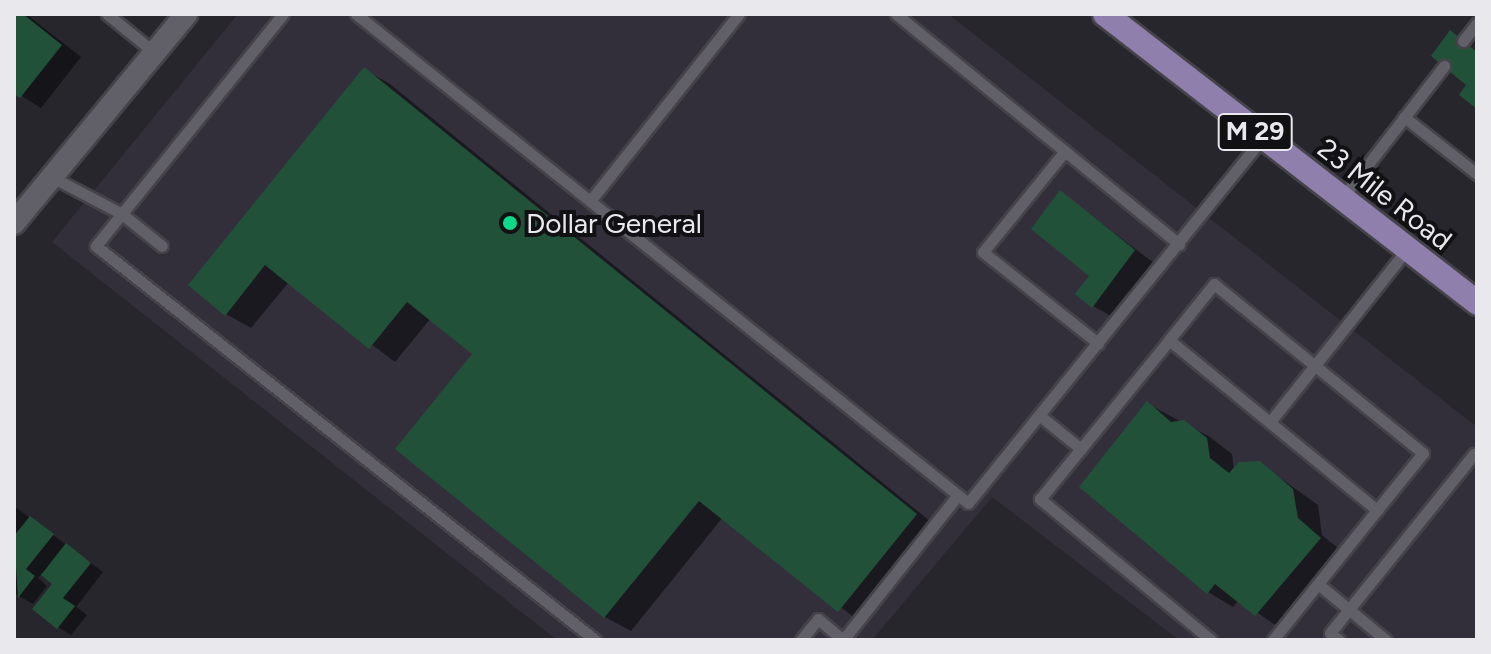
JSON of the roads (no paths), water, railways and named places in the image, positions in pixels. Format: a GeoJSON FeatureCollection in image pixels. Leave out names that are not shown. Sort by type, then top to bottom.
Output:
{"type":"FeatureCollection","features":[{"type":"Feature","properties":{"kind":"main road","name":"23 Mile Road"},"geometry":{"type":"LineString","coordinates":[[1105,14],[1263,138],[1474,296]]}},
{"type":"Feature","properties":{"kind":"street"},"geometry":{"type":"LineString","coordinates":[[14,223],[186,14]]}},
{"type":"Feature","properties":{"kind":"lane"},"geometry":{"type":"LineString","coordinates":[[107,14],[155,53]]}},
{"type":"Feature","properties":{"kind":"lane"},"geometry":{"type":"LineString","coordinates":[[283,14],[96,246],[595,640]]}},
{"type":"Feature","properties":{"kind":"lane"},"geometry":{"type":"LineString","coordinates":[[356,14],[968,503],[1263,138]]}},
{"type":"Feature","properties":{"kind":"lane"},"geometry":{"type":"LineString","coordinates":[[590,201],[739,14]]}},
{"type":"Feature","properties":{"kind":"lane"},"geometry":{"type":"LineString","coordinates":[[896,14],[1179,244]]}},
{"type":"Feature","properties":{"kind":"lane"},"geometry":{"type":"LineString","coordinates":[[1463,41],[1477,23]]}},
{"type":"Feature","properties":{"kind":"lane"},"geometry":{"type":"LineString","coordinates":[[1342,198],[1444,66]]}},
{"type":"Feature","properties":{"kind":"lane"},"geometry":{"type":"LineString","coordinates":[[1404,117],[1477,174]]}},
{"type":"Feature","properties":{"kind":"lane"},"geometry":{"type":"LineString","coordinates":[[1065,151],[983,252],[1098,343]]}},
{"type":"Feature","properties":{"kind":"lane"},"geometry":{"type":"LineString","coordinates":[[52,177],[122,214],[162,246]]}},
{"type":"Feature","properties":{"kind":"lane"},"geometry":{"type":"LineString","coordinates":[[1270,422],[1407,248]]}},
{"type":"Feature","properties":{"kind":"lane"},"geometry":{"type":"LineString","coordinates":[[1211,640],[1040,499],[1214,284],[1423,453],[1273,640]]}},
{"type":"Feature","properties":{"kind":"lane"},"geometry":{"type":"LineString","coordinates":[[1169,340],[1377,510]]}},
{"type":"Feature","properties":{"kind":"lane"},"geometry":{"type":"LineString","coordinates":[[1039,415],[1081,449]]}},
{"type":"Feature","properties":{"kind":"lane"},"geometry":{"type":"LineString","coordinates":[[1339,640],[1330,633],[1474,454],[1477,456]]}},
{"type":"Feature","properties":{"kind":"lane"},"geometry":{"type":"LineString","coordinates":[[801,640],[818,619],[843,640],[958,495]]}},
{"type":"Feature","properties":{"kind":"lane"},"geometry":{"type":"LineString","coordinates":[[1318,584],[1386,640]]}},
{"type":"Feature","properties":{"kind":"place","name":"Dollar General"},"geometry":{"type":"Point","coordinates":[510,223]}}]}
